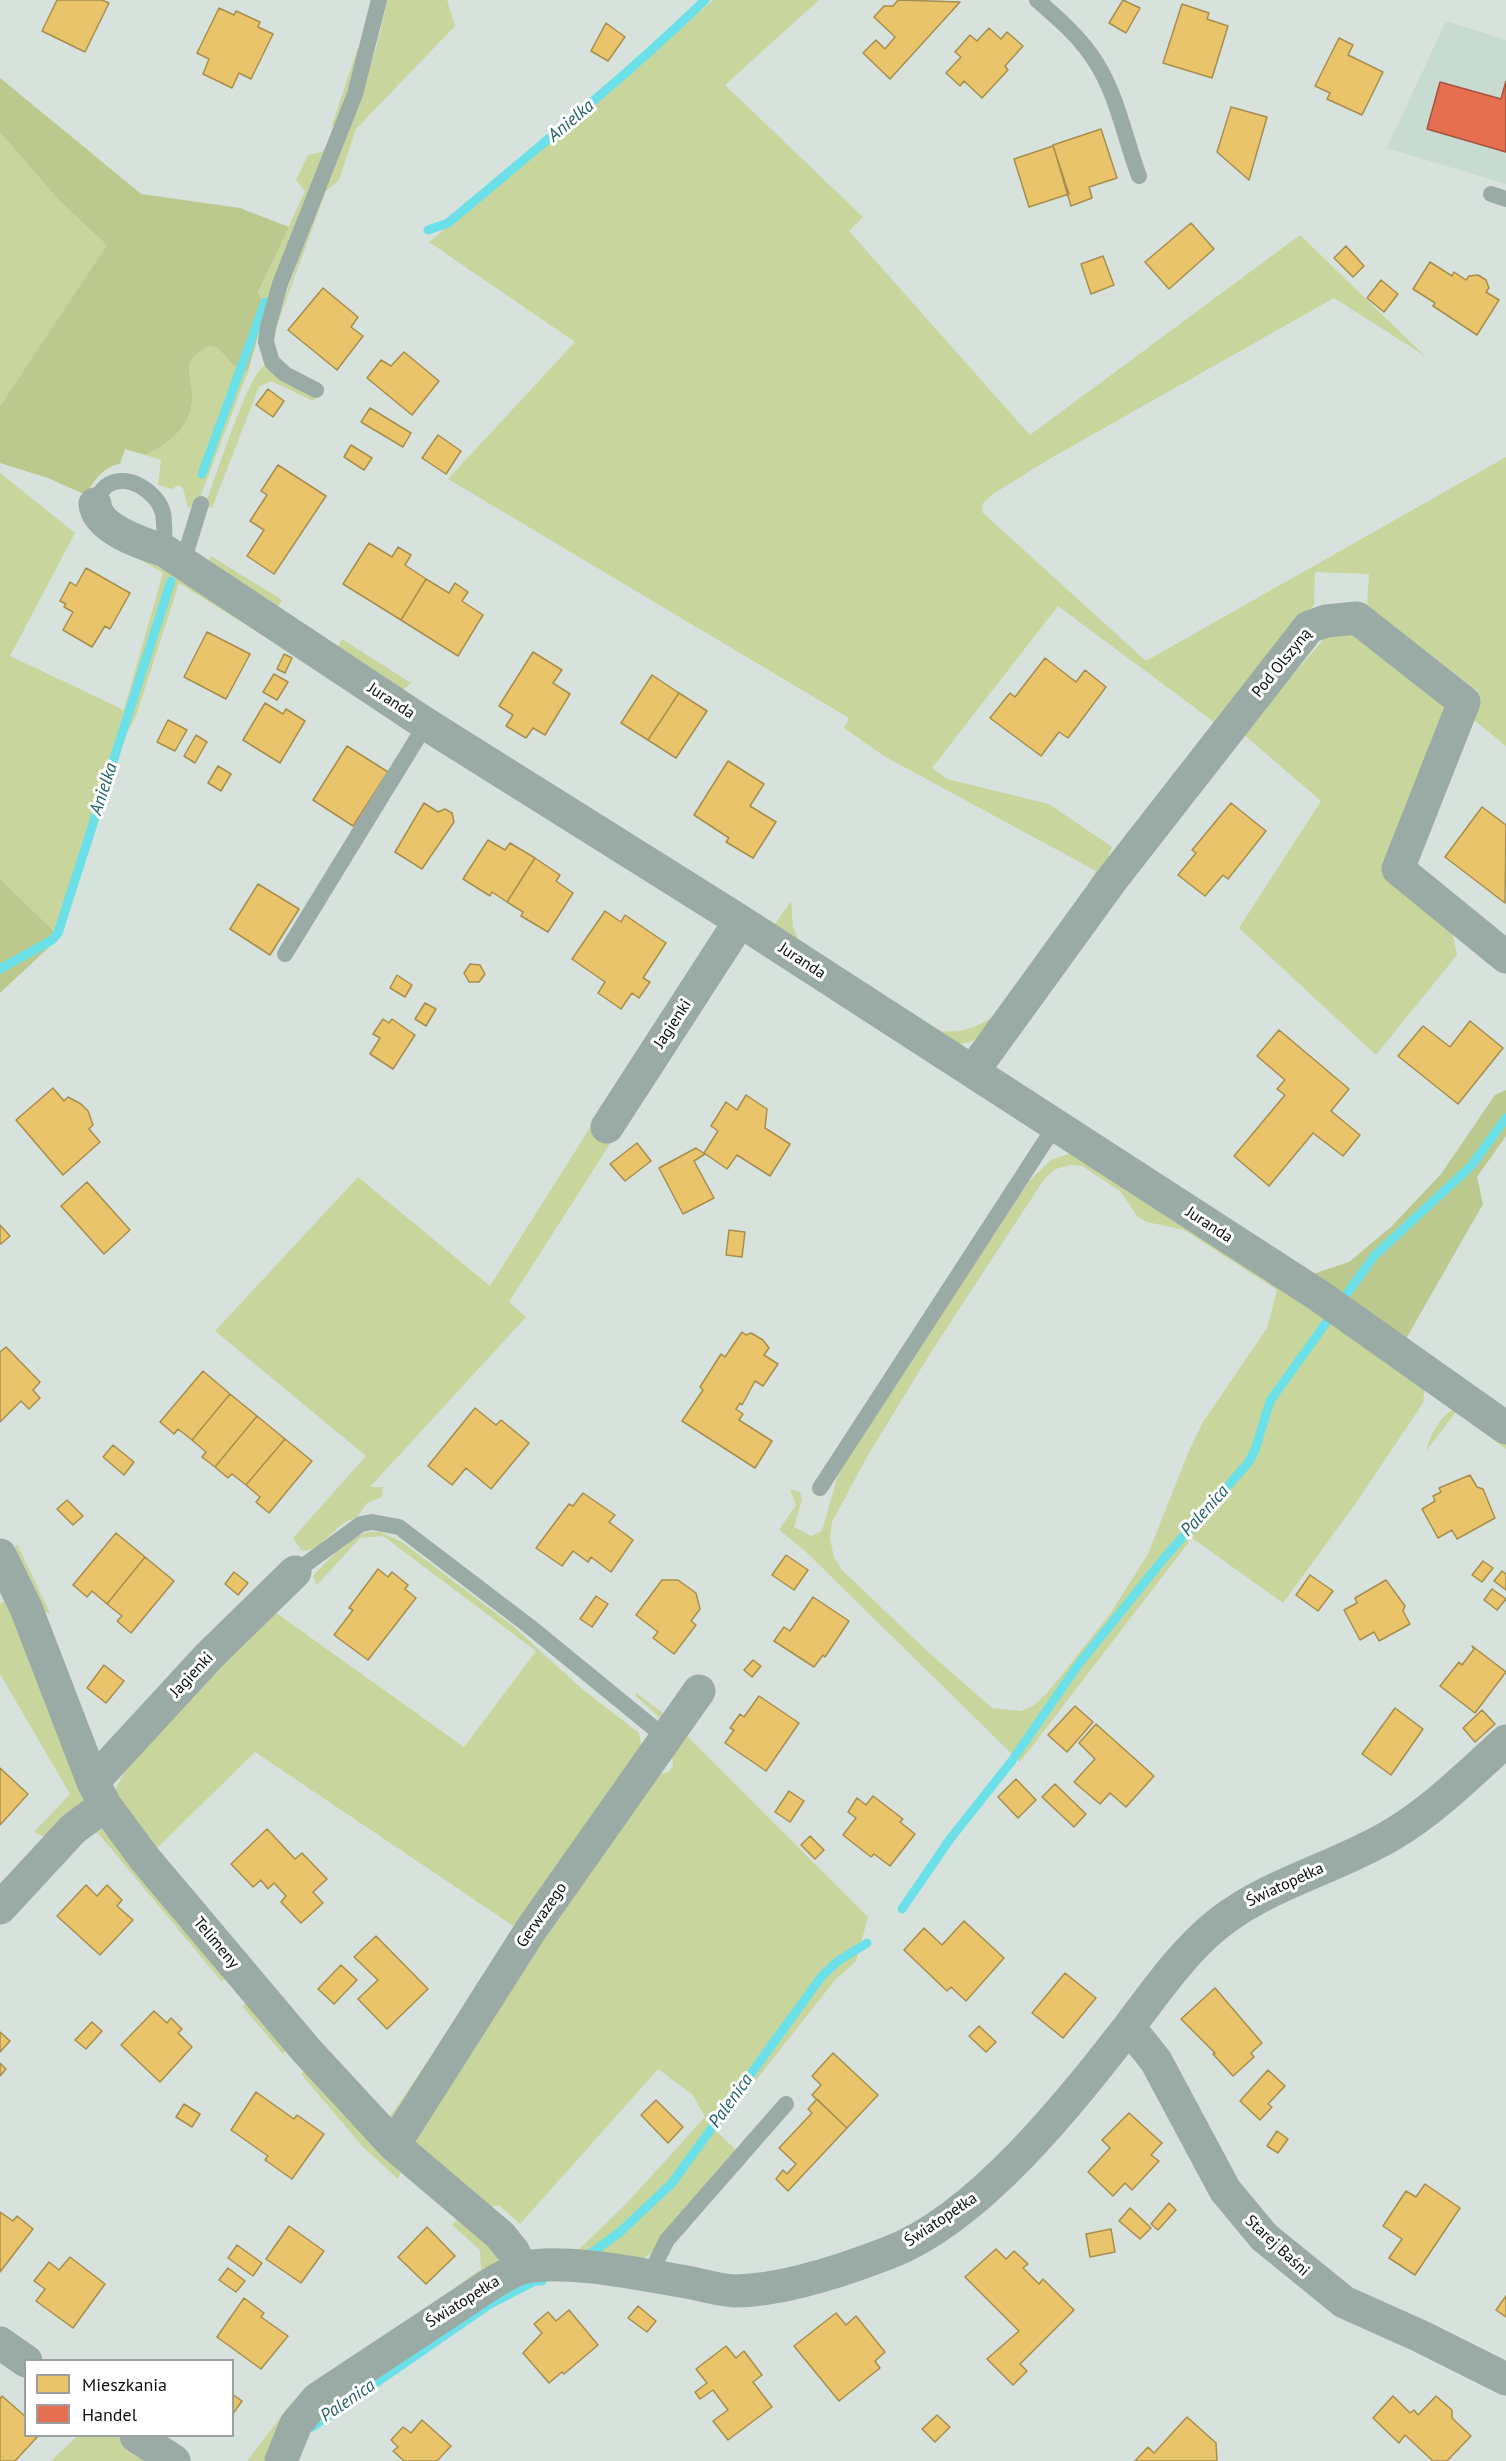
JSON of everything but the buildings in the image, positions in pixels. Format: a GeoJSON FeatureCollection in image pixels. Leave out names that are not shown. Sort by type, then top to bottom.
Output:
{"type":"FeatureCollection","features":[{"type":"Feature","properties":{"kind":"street","name":"Juranda"},"geometry":{"type":"LineString","coordinates":[[95,504],[96,512],[103,521],[131,538],[174,558],[426,724],[740,921],[973,1071],[1318,1295],[1506,1428]]}},
{"type":"Feature","properties":{"kind":"street","name":"Pod Olszyną"},"geometry":{"type":"LineString","coordinates":[[973,1071],[1113,878],[1309,627],[1326,621],[1357,618],[1464,702],[1398,869],[1506,957]]}},
{"type":"Feature","properties":{"kind":"street","name":"Jagienki"},"geometry":{"type":"LineString","coordinates":[[607,1127],[740,921]]}},
{"type":"Feature","properties":{"kind":"street","name":"Telimeny"},"geometry":{"type":"LineString","coordinates":[[0,1555],[33,1627],[99,1794],[145,1859],[307,2051],[394,2145],[500,2235],[513,2251],[522,2268]]}},
{"type":"Feature","properties":{"kind":"street","name":"Jagienki"},"geometry":{"type":"LineString","coordinates":[[0,1908],[73,1829],[209,1656],[295,1572]]}},
{"type":"Feature","properties":{"kind":"street","name":"Gerwazego"},"geometry":{"type":"LineString","coordinates":[[394,2145],[530,1931],[699,1691]]}},
{"type":"Feature","properties":{"kind":"street","name":"Światopełka"},"geometry":{"type":"LineString","coordinates":[[281,2461],[296,2424],[317,2399],[494,2282],[522,2268],[552,2265],[649,2276],[733,2291],[774,2286],[841,2270],[892,2252],[930,2231],[972,2200],[1011,2165],[1048,2126],[1193,1946],[1228,1915],[1249,1901],[1393,1834],[1424,1814],[1506,1741]]}},
{"type":"Feature","properties":{"kind":"street","name":"Starej Baśni"},"geometry":{"type":"LineString","coordinates":[[1129,2026],[1156,2061],[1225,2190],[1264,2237],[1344,2302],[1420,2336],[1506,2379]]}},
{"type":"Feature","properties":{"kind":"street"},"geometry":{"type":"LineString","coordinates":[[0,2343],[24,2360]]}},
{"type":"Feature","properties":{"kind":"street"},"geometry":{"type":"LineString","coordinates":[[138,2437],[174,2461]]}},
{"type":"Feature","properties":{"kind":"lane"},"geometry":{"type":"LineString","coordinates":[[316,390],[285,374],[272,362],[266,342],[268,327],[280,284],[355,94],[379,0]]}},
{"type":"Feature","properties":{"kind":"lane"},"geometry":{"type":"LineString","coordinates":[[1037,0],[1068,28],[1097,63],[1118,109],[1139,176]]}},
{"type":"Feature","properties":{"kind":"lane"},"geometry":{"type":"LineString","coordinates":[[95,504],[102,490],[110,483],[138,485],[153,494],[163,512],[174,558]]}},
{"type":"Feature","properties":{"kind":"lane"},"geometry":{"type":"LineString","coordinates":[[174,558],[201,504]]}},
{"type":"Feature","properties":{"kind":"lane"},"geometry":{"type":"LineString","coordinates":[[285,954],[426,724]]}},
{"type":"Feature","properties":{"kind":"lane"},"geometry":{"type":"LineString","coordinates":[[820,1488],[1055,1126]]}},
{"type":"Feature","properties":{"kind":"lane"},"geometry":{"type":"LineString","coordinates":[[295,1572],[361,1524],[372,1522],[399,1527],[529,1626],[666,1738]]}},
{"type":"Feature","properties":{"kind":"lane"},"geometry":{"type":"LineString","coordinates":[[649,2276],[667,2240],[786,2104]]}},
{"type":"Feature","properties":{"kind":"shaded area"},"geometry":{"type":"Polygon","coordinates":[[[1446,21],[1506,40],[1506,184],[1387,148],[1446,21]]]}},
{"type":"Feature","properties":{"kind":"green space"},"geometry":{"type":"Polygon","coordinates":[[[387,0],[447,0],[455,26],[356,129],[339,180],[326,191],[274,334],[302,250],[365,85],[387,0]]]}},
{"type":"Feature","properties":{"kind":"green space"},"geometry":{"type":"Polygon","coordinates":[[[713,0],[819,0],[725,85],[863,217],[849,231],[1030,435],[1300,235],[1425,356],[1334,298],[1051,458],[993,494],[983,503],[982,512],[1146,661],[1506,457],[1506,746],[1470,717],[1478,691],[1367,606],[1369,574],[1315,572],[1314,605],[1214,722],[1058,606],[932,768],[947,779],[1049,804],[1112,847],[1102,873],[984,1035],[970,1042],[952,1045],[940,1031],[969,1029],[995,1015],[1076,906],[1096,871],[884,756],[844,728],[849,718],[448,479],[575,342],[429,242],[601,99],[713,0]]]}},
{"type":"Feature","properties":{"kind":"green space"},"geometry":{"type":"Polygon","coordinates":[[[358,47],[358,60],[336,124],[331,128],[358,47]]]}},
{"type":"Feature","properties":{"kind":"green space"},"geometry":{"type":"Polygon","coordinates":[[[0,78],[141,194],[0,406],[0,78]]]}},
{"type":"Feature","properties":{"kind":"green space"},"geometry":{"type":"Polygon","coordinates":[[[0,78],[141,194],[240,208],[289,227],[258,293],[262,301],[256,319],[262,322],[248,371],[233,365],[218,348],[209,346],[199,352],[190,364],[192,402],[182,428],[169,441],[145,455],[125,449],[120,464],[114,465],[100,475],[86,495],[48,478],[0,463],[0,406],[107,245],[59,200],[0,132],[0,78]]]}},
{"type":"Feature","properties":{"kind":"green space"},"geometry":{"type":"Polygon","coordinates":[[[326,150],[262,322],[256,320],[262,301],[258,294],[305,191],[296,180],[308,155],[322,152],[326,150]]]}},
{"type":"Feature","properties":{"kind":"green space"},"geometry":{"type":"Polygon","coordinates":[[[209,346],[218,348],[233,365],[248,371],[198,503],[188,508],[183,488],[178,485],[172,489],[158,485],[161,460],[145,455],[169,441],[187,420],[192,402],[190,364],[199,352],[209,346]]]}},
{"type":"Feature","properties":{"kind":"green space"},"geometry":{"type":"Polygon","coordinates":[[[264,366],[316,397],[313,401],[271,381],[259,387],[212,508],[205,505],[232,430],[249,388],[257,373],[264,366]]]}},
{"type":"Feature","properties":{"kind":"green space"},"geometry":{"type":"Polygon","coordinates":[[[0,473],[75,533],[10,656],[124,710],[163,573],[105,539],[164,566],[265,637],[179,583],[136,716],[119,747],[60,937],[0,879],[0,473]]]}},
{"type":"Feature","properties":{"kind":"green space"},"geometry":{"type":"Polygon","coordinates":[[[211,556],[282,600],[275,612],[208,562],[211,556]]]}},
{"type":"Feature","properties":{"kind":"green space"},"geometry":{"type":"Polygon","coordinates":[[[1356,629],[1446,707],[1387,853],[1452,931],[1457,955],[1376,1055],[1239,928],[1321,801],[1242,733],[1331,631],[1356,629]]]}},
{"type":"Feature","properties":{"kind":"green space"},"geometry":{"type":"Polygon","coordinates":[[[342,639],[411,683],[402,691],[336,651],[342,639]]]}},
{"type":"Feature","properties":{"kind":"green space"},"geometry":{"type":"Polygon","coordinates":[[[0,879],[60,937],[0,993],[0,879]]]}},
{"type":"Feature","properties":{"kind":"green space"},"geometry":{"type":"Polygon","coordinates":[[[791,901],[793,927],[804,953],[773,927],[791,901]]]}},
{"type":"Feature","properties":{"kind":"green space"},"geometry":{"type":"Polygon","coordinates":[[[1506,1090],[1506,1136],[1477,1177],[1483,1204],[1403,1344],[1304,1277],[1349,1262],[1391,1227],[1441,1174],[1495,1095],[1506,1090]]]}},
{"type":"Feature","properties":{"kind":"green space"},"geometry":{"type":"Polygon","coordinates":[[[593,1123],[615,1136],[509,1302],[526,1317],[370,1487],[383,1487],[382,1497],[367,1503],[357,1517],[345,1522],[314,1549],[302,1551],[293,1538],[366,1456],[215,1331],[358,1177],[490,1286],[593,1123]]]}},
{"type":"Feature","properties":{"kind":"green space"},"geometry":{"type":"Polygon","coordinates":[[[1071,1153],[1080,1154],[1425,1385],[1423,1403],[1356,1503],[1283,1603],[1192,1538],[1020,1762],[804,1550],[779,1530],[796,1505],[790,1489],[800,1492],[802,1499],[794,1527],[811,1536],[822,1531],[838,1475],[1029,1181],[1051,1160],[1071,1153]],[[1070,1165],[1056,1169],[1045,1178],[933,1349],[868,1455],[832,1522],[830,1539],[834,1557],[842,1570],[926,1650],[992,1708],[1021,1711],[1034,1705],[1049,1691],[1110,1614],[1148,1554],[1188,1453],[1203,1422],[1267,1328],[1277,1290],[1184,1230],[1147,1222],[1138,1217],[1120,1191],[1082,1166],[1070,1165]]]}},
{"type":"Feature","properties":{"kind":"green space"},"geometry":{"type":"Polygon","coordinates":[[[1456,1408],[1472,1415],[1506,1440],[1506,1449],[1456,1412],[1426,1451],[1436,1427],[1450,1411],[1456,1408]]]}},
{"type":"Feature","properties":{"kind":"green space"},"geometry":{"type":"Polygon","coordinates":[[[368,1532],[380,1532],[402,1542],[513,1626],[581,1688],[639,1733],[643,1753],[399,2118],[385,2124],[518,1929],[255,1752],[157,1848],[115,1798],[116,1788],[131,1761],[249,1631],[275,1612],[464,1747],[536,1651],[383,1536],[360,1538],[317,1585],[313,1576],[325,1563],[345,1545],[368,1532]]]}},
{"type":"Feature","properties":{"kind":"green space"},"geometry":{"type":"Polygon","coordinates":[[[17,1544],[50,1613],[39,1612],[13,1551],[17,1544]]]}},
{"type":"Feature","properties":{"kind":"green space"},"geometry":{"type":"Polygon","coordinates":[[[7,1599],[84,1797],[81,1805],[49,1839],[34,1832],[70,1794],[0,1674],[0,1604],[7,1599]]]}},
{"type":"Feature","properties":{"kind":"green space"},"geometry":{"type":"Polygon","coordinates":[[[636,1693],[667,1716],[663,1721],[636,1696],[636,1693]]]}},
{"type":"Feature","properties":{"kind":"green space"},"geometry":{"type":"Polygon","coordinates":[[[687,1736],[868,1917],[856,1961],[835,1980],[716,2131],[737,2151],[653,2251],[644,2259],[569,2259],[627,2203],[705,2117],[693,2095],[658,2069],[520,2224],[499,2205],[490,2207],[417,2147],[414,2139],[415,2128],[656,1775],[669,1772],[673,1766],[672,1756],[687,1736]]]}},
{"type":"Feature","properties":{"kind":"green space"},"geometry":{"type":"Polygon","coordinates":[[[98,1827],[104,1830],[222,1973],[224,1979],[222,1982],[98,1833],[86,1835],[98,1827]]]}},
{"type":"Feature","properties":{"kind":"green space"},"geometry":{"type":"Polygon","coordinates":[[[248,2003],[290,2045],[283,2054],[242,2006],[248,2003]]]}},
{"type":"Feature","properties":{"kind":"green space"},"geometry":{"type":"Polygon","coordinates":[[[307,2068],[401,2172],[398,2179],[363,2147],[301,2074],[307,2068]]]}},
{"type":"Feature","properties":{"kind":"green space"},"geometry":{"type":"Polygon","coordinates":[[[462,2215],[498,2258],[497,2264],[364,2352],[481,2269],[480,2250],[452,2225],[462,2215]]]}},
{"type":"Feature","properties":{"kind":"green space"},"geometry":{"type":"Polygon","coordinates":[[[293,2401],[295,2412],[271,2461],[247,2461],[293,2401]]]}},
{"type":"Feature","properties":{"kind":"green space"},"geometry":{"type":"Polygon","coordinates":[[[76,2437],[118,2437],[154,2461],[51,2461],[76,2437]]]}},
{"type":"Feature","properties":{"kind":"waterway","name":"Anielka"},"geometry":{"type":"LineString","coordinates":[[428,230],[448,223],[611,86],[705,0]]}},
{"type":"Feature","properties":{"kind":"waterway","name":"Anielka"},"geometry":{"type":"LineString","coordinates":[[202,474],[265,302]]}},
{"type":"Feature","properties":{"kind":"waterway","name":"Anielka"},"geometry":{"type":"LineString","coordinates":[[0,969],[52,940],[58,933],[171,581]]}},
{"type":"Feature","properties":{"kind":"waterway","name":"Palenica"},"geometry":{"type":"LineString","coordinates":[[902,1909],[950,1839],[1011,1762],[1078,1665],[1165,1557],[1248,1463],[1255,1450],[1270,1401],[1374,1256],[1471,1166],[1506,1118]]}},
{"type":"Feature","properties":{"kind":"waterway","name":"Palenica"},"geometry":{"type":"LineString","coordinates":[[590,2254],[620,2232],[672,2183],[821,1977],[838,1961],[867,1943]]}},
{"type":"Feature","properties":{"kind":"waterway","name":"Palenica"},"geometry":{"type":"LineString","coordinates":[[312,2427],[490,2304],[535,2281],[542,2281]]}}]}
